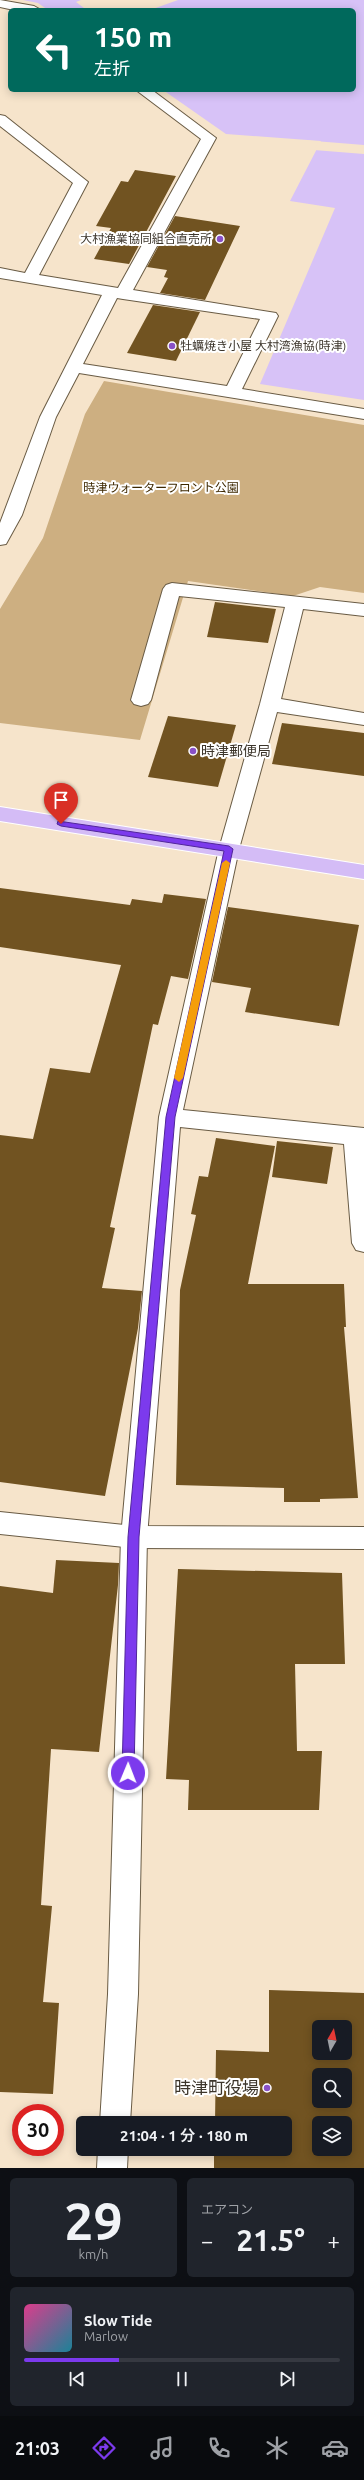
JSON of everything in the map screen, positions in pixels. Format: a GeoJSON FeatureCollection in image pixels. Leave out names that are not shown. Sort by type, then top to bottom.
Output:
{"type":"FeatureCollection","features":[{"type":"Feature","properties":{"kind":"highway"},"geometry":{"type":"LineString","coordinates":[[0,814],[229,849],[364,872]]}},
{"type":"Feature","properties":{"kind":"street"},"geometry":{"type":"LineString","coordinates":[[0,3],[24,8]]}},
{"type":"Feature","properties":{"kind":"street"},"geometry":{"type":"LineString","coordinates":[[0,540],[14,515],[48,417],[73,367],[209,138],[146,92]]}},
{"type":"Feature","properties":{"kind":"street"},"geometry":{"type":"LineString","coordinates":[[0,119],[81,182],[30,278]]}},
{"type":"Feature","properties":{"kind":"street"},"geometry":{"type":"LineString","coordinates":[[0,273],[270,316],[232,392]]}},
{"type":"Feature","properties":{"kind":"street"},"geometry":{"type":"LineString","coordinates":[[73,367],[364,414]]}},
{"type":"Feature","properties":{"kind":"street"},"geometry":{"type":"LineString","coordinates":[[141,700],[172,589],[364,610]]}},
{"type":"Feature","properties":{"kind":"street"},"geometry":{"type":"LineString","coordinates":[[115,2116],[123,1994],[134,1537],[170,1117],[229,849],[270,704],[295,602]]}},
{"type":"Feature","properties":{"kind":"street"},"geometry":{"type":"LineString","coordinates":[[270,704],[364,719]]}},
{"type":"Feature","properties":{"kind":"street"},"geometry":{"type":"LineString","coordinates":[[170,1117],[360,1137],[364,1243]]}},
{"type":"Feature","properties":{"kind":"street"},"geometry":{"type":"LineString","coordinates":[[0,1523],[134,1537],[364,1538]]}},
{"type":"Feature","properties":{"kind":"street"},"geometry":{"type":"LineString","coordinates":[[112,2168],[113,2156]]}},
{"type":"Feature","properties":{"kind":"green space","name":"時津ウォーターフロント公園"},"geometry":{"type":"Polygon","coordinates":[[[104,381],[364,425],[364,593],[320,587],[293,596],[188,581],[140,740],[0,723],[0,609],[43,538],[85,414],[104,381]]]}},
{"type":"Feature","properties":{"kind":"shaded area"},"geometry":{"type":"Polygon","coordinates":[[[23,0],[364,0],[364,400],[260,384],[335,208],[290,201],[321,141],[226,134],[166,92],[356,92],[356,8],[45,8],[38,3],[23,0]]]}},
{"type":"Feature","properties":{"kind":"pier"},"geometry":{"type":"Polygon","coordinates":[[[81,0],[178,0],[156,8],[84,8],[76,2],[81,0]]]}},
{"type":"Feature","properties":{"kind":"pier"},"geometry":{"type":"Polygon","coordinates":[[[302,140],[364,145],[364,154],[314,150],[318,143],[302,140]]]}},
{"type":"Feature","properties":{"kind":"building"},"geometry":{"type":"Polygon","coordinates":[[[135,170],[176,176],[129,264],[94,259],[111,228],[96,226],[121,181],[128,182],[135,170]]]}},
{"type":"Feature","properties":{"kind":"building"},"geometry":{"type":"Polygon","coordinates":[[[175,216],[240,226],[205,300],[160,293],[168,278],[164,277],[167,270],[147,267],[175,216]]]}},
{"type":"Feature","properties":{"kind":"building"},"geometry":{"type":"Polygon","coordinates":[[[153,305],[200,312],[176,361],[127,353],[153,305]]]}},
{"type":"Feature","properties":{"kind":"building"},"geometry":{"type":"Polygon","coordinates":[[[215,602],[276,609],[268,643],[207,637],[215,602]]]}},
{"type":"Feature","properties":{"kind":"building","name":"時津郵便局"},"geometry":{"type":"Polygon","coordinates":[[[168,716],[236,725],[218,787],[148,777],[168,716]]]}},
{"type":"Feature","properties":{"kind":"building"},"geometry":{"type":"Polygon","coordinates":[[[282,723],[364,733],[364,776],[272,764],[282,723]]]}},
{"type":"Feature","properties":{"kind":"building"},"geometry":{"type":"Polygon","coordinates":[[[0,888],[130,905],[132,899],[162,903],[164,894],[206,899],[188,979],[171,976],[158,1025],[153,1024],[110,1227],[115,1228],[102,1288],[142,1291],[138,1328],[105,1496],[0,1482],[0,1135],[33,1139],[50,1068],[90,1073],[121,965],[0,947],[0,888]]]}},
{"type":"Feature","properties":{"kind":"building"},"geometry":{"type":"Polygon","coordinates":[[[228,907],[359,925],[339,1026],[245,1012],[251,988],[212,982],[228,907]]]}},
{"type":"Feature","properties":{"kind":"building"},"geometry":{"type":"Polygon","coordinates":[[[216,1138],[275,1146],[248,1284],[344,1284],[346,1327],[344,1327],[358,1498],[320,1499],[320,1502],[284,1502],[284,1488],[176,1485],[180,1290],[196,1215],[191,1214],[199,1176],[208,1177],[216,1138]]]}},
{"type":"Feature","properties":{"kind":"building"},"geometry":{"type":"Polygon","coordinates":[[[277,1141],[333,1147],[327,1184],[272,1177],[277,1141]]]}},
{"type":"Feature","properties":{"kind":"building"},"geometry":{"type":"Polygon","coordinates":[[[56,1560],[119,1563],[118,1585],[99,1752],[51,1749],[41,1905],[52,1906],[43,2002],[59,2003],[53,2094],[0,2092],[0,1586],[53,1593],[56,1560]]]}},
{"type":"Feature","properties":{"kind":"building"},"geometry":{"type":"Polygon","coordinates":[[[178,1569],[342,1573],[345,1664],[295,1664],[297,1751],[322,1751],[319,1810],[188,1810],[189,1780],[166,1779],[178,1569]]]}},
{"type":"Feature","properties":{"kind":"building","name":"時津町役場"},"geometry":{"type":"Polygon","coordinates":[[[269,1990],[364,1993],[364,2168],[214,2168],[214,2156],[292,2156],[292,2116],[215,2116],[216,2050],[269,2052],[269,1990]]]}},
{"type":"Feature","properties":{"kind":"slow traffic"},"geometry":{"type":"LineString","coordinates":[[179,1078],[226,863]]}},
{"type":"Feature","properties":{"kind":"place","name":"大村漁業協同組合直売所"},"geometry":{"type":"Point","coordinates":[220,239]}},
{"type":"Feature","properties":{"kind":"place","name":"牡蠣焼き小屋 大村湾漁協(時津)"},"geometry":{"type":"Point","coordinates":[172,346]}},
{"type":"Feature","properties":{"kind":"place","name":"時津郵便局"},"geometry":{"type":"Point","coordinates":[193,751]}},
{"type":"Feature","properties":{"kind":"place","name":"時津町役場"},"geometry":{"type":"Point","coordinates":[267,2088]}},
{"type":"Feature","properties":{"kind":"route"},"geometry":{"type":"LineString","coordinates":[[61,824],[229,849],[170,1117],[134,1537],[128,1773]]}}]}
